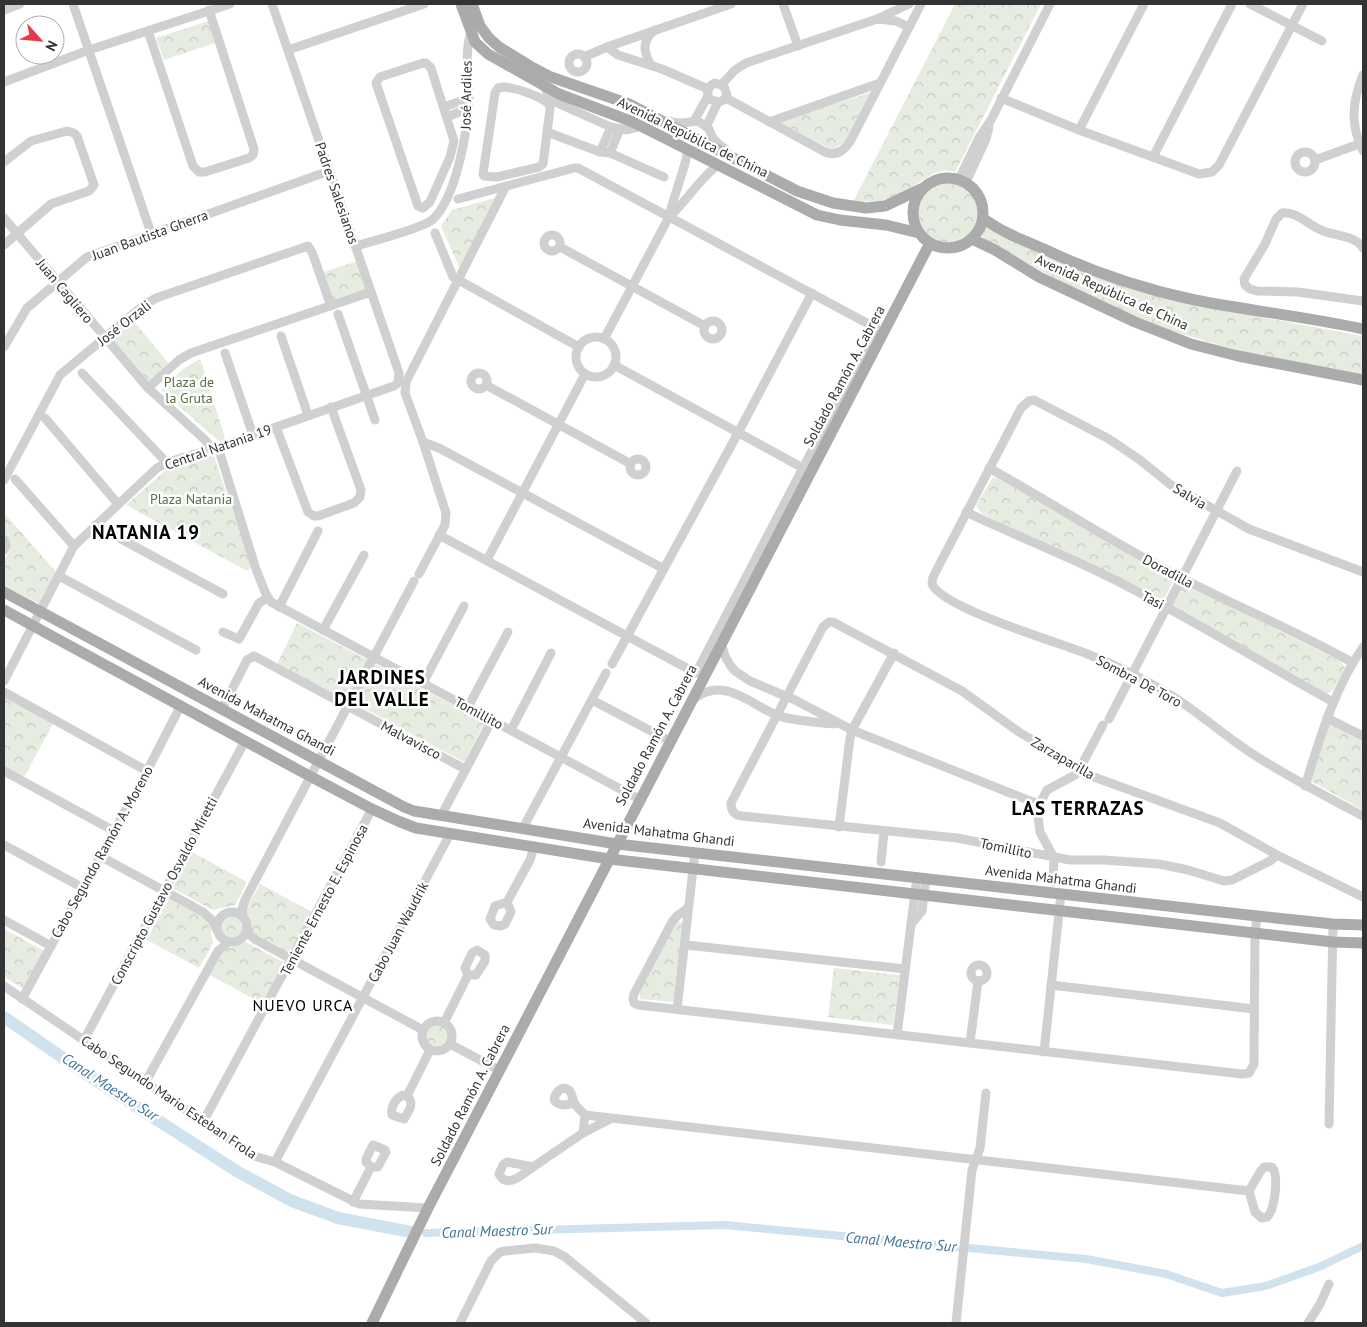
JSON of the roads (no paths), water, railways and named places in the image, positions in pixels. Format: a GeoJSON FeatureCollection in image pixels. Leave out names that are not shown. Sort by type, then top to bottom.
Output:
{"type":"FeatureCollection","features":[{"type":"Feature","properties":{"kind":"main road","name":"Avenida República de China"},"geometry":{"type":"LineString","coordinates":[[461,4],[470,32],[478,45],[488,54],[559,94],[642,126],[817,215],[840,220],[886,224],[919,233]]}},
{"type":"Feature","properties":{"kind":"main road","name":"Avenida República de China"},"geometry":{"type":"LineString","coordinates":[[472,4],[485,33],[499,47],[513,56],[551,77],[615,98],[660,119],[803,194],[833,203],[858,207],[886,206],[921,189]]}},
{"type":"Feature","properties":{"kind":"main road"},"geometry":{"type":"LineString","coordinates":[[949,177],[962,180],[974,188],[980,197],[983,207],[983,218],[979,229],[965,244],[947,248],[930,244],[914,225],[913,206],[916,197],[929,182],[939,178],[949,177]]}},
{"type":"Feature","properties":{"kind":"main road","name":"Avenida República de China"},"geometry":{"type":"LineString","coordinates":[[983,218],[999,229],[1056,255],[1115,278],[1147,288],[1194,300],[1363,329]]}},
{"type":"Feature","properties":{"kind":"main road","name":"Avenida República de China"},"geometry":{"type":"LineString","coordinates":[[972,238],[1039,277],[1136,322],[1191,344],[1238,356],[1363,380]]}},
{"type":"Feature","properties":{"kind":"main road","name":"Soldado Ramón A. Cabrera"},"geometry":{"type":"LineString","coordinates":[[372,1323],[428,1208],[639,799],[930,244]]}},
{"type":"Feature","properties":{"kind":"main road","name":"Avenida Mahatma Ghandi"},"geometry":{"type":"LineString","coordinates":[[4,592],[408,809],[617,844],[1332,924],[1363,924]]}},
{"type":"Feature","properties":{"kind":"main road"},"geometry":{"type":"LineString","coordinates":[[4,610],[245,742],[405,825],[609,859],[1333,942],[1363,943]]}},
{"type":"Feature","properties":{"kind":"street"},"geometry":{"type":"LineString","coordinates":[[4,10],[20,4]]}},
{"type":"Feature","properties":{"kind":"street"},"geometry":{"type":"LineString","coordinates":[[73,4],[151,233]]}},
{"type":"Feature","properties":{"kind":"street"},"geometry":{"type":"LineString","coordinates":[[4,82],[89,50],[230,4]]}},
{"type":"Feature","properties":{"kind":"street","name":"Padres Salesianos"},"geometry":{"type":"LineString","coordinates":[[272,4],[399,374],[398,383]]}},
{"type":"Feature","properties":{"kind":"street"},"geometry":{"type":"LineString","coordinates":[[288,50],[424,4]]}},
{"type":"Feature","properties":{"kind":"street"},"geometry":{"type":"LineString","coordinates":[[584,57],[656,29],[732,4]]}},
{"type":"Feature","properties":{"kind":"street"},"geometry":{"type":"LineString","coordinates":[[783,4],[798,46]]}},
{"type":"Feature","properties":{"kind":"street"},"geometry":{"type":"LineString","coordinates":[[694,120],[712,84],[722,84],[735,70],[746,64],[877,19],[908,4]]}},
{"type":"Feature","properties":{"kind":"street"},"geometry":{"type":"LineString","coordinates":[[607,47],[618,55],[650,65],[708,93],[712,101],[722,100],[769,122],[825,152],[830,154],[838,153],[848,144],[922,4]]}},
{"type":"Feature","properties":{"kind":"street"},"geometry":{"type":"LineString","coordinates":[[962,180],[975,161],[986,139],[991,120],[1001,98],[1050,4]]}},
{"type":"Feature","properties":{"kind":"street"},"geometry":{"type":"LineString","coordinates":[[1079,130],[1144,4]]}},
{"type":"Feature","properties":{"kind":"street"},"geometry":{"type":"LineString","coordinates":[[1153,157],[1232,4]]}},
{"type":"Feature","properties":{"kind":"street"},"geometry":{"type":"LineString","coordinates":[[1250,4],[1322,41]]}},
{"type":"Feature","properties":{"kind":"street"},"geometry":{"type":"LineString","coordinates":[[1001,98],[1079,130],[1202,174],[1216,170],[1303,4]]}},
{"type":"Feature","properties":{"kind":"street"},"geometry":{"type":"LineString","coordinates":[[148,31],[192,166],[198,172],[205,172],[249,158],[253,156],[254,149],[209,10]]}},
{"type":"Feature","properties":{"kind":"street"},"geometry":{"type":"LineString","coordinates":[[877,19],[896,20],[909,27]]}},
{"type":"Feature","properties":{"kind":"street"},"geometry":{"type":"LineString","coordinates":[[650,65],[644,52],[645,42],[656,29]]}},
{"type":"Feature","properties":{"kind":"street","name":"José Ardiles"},"geometry":{"type":"LineString","coordinates":[[356,246],[420,226],[432,220],[446,198],[458,166],[466,133],[469,108],[467,48],[470,32]]}},
{"type":"Feature","properties":{"kind":"street"},"geometry":{"type":"LineString","coordinates":[[426,63],[431,68],[447,117],[454,141],[450,157],[430,202],[427,206],[420,208],[376,87],[377,80],[380,77],[426,63]]}},
{"type":"Feature","properties":{"kind":"street"},"geometry":{"type":"LineString","coordinates":[[1315,160],[1361,147],[1355,128],[1353,107],[1363,75]]}},
{"type":"Feature","properties":{"kind":"street"},"geometry":{"type":"LineString","coordinates":[[769,122],[880,83]]}},
{"type":"Feature","properties":{"kind":"street"},"geometry":{"type":"LineString","coordinates":[[706,127],[727,92],[722,84]]}},
{"type":"Feature","properties":{"kind":"street"},"geometry":{"type":"LineString","coordinates":[[544,86],[557,103],[616,128],[627,130],[642,126]]}},
{"type":"Feature","properties":{"kind":"street"},"geometry":{"type":"LineString","coordinates":[[498,88],[515,89],[549,104],[547,132],[543,164],[541,166],[497,177],[484,176],[495,92],[498,88]]}},
{"type":"Feature","properties":{"kind":"street"},"geometry":{"type":"LineString","coordinates":[[444,107],[469,98]]}},
{"type":"Feature","properties":{"kind":"street"},"geometry":{"type":"LineString","coordinates":[[447,117],[469,108]]}},
{"type":"Feature","properties":{"kind":"street"},"geometry":{"type":"LineString","coordinates":[[660,119],[680,123],[694,120],[706,127],[714,141],[749,167]]}},
{"type":"Feature","properties":{"kind":"street"},"geometry":{"type":"LineString","coordinates":[[962,180],[980,136],[991,120]]}},
{"type":"Feature","properties":{"kind":"street"},"geometry":{"type":"LineString","coordinates":[[600,152],[616,128]]}},
{"type":"Feature","properties":{"kind":"street"},"geometry":{"type":"LineString","coordinates":[[610,153],[616,128]]}},
{"type":"Feature","properties":{"kind":"street"},"geometry":{"type":"LineString","coordinates":[[4,162],[31,141],[67,131],[77,136],[94,185],[89,191],[51,204],[4,245]]}},
{"type":"Feature","properties":{"kind":"street"},"geometry":{"type":"LineString","coordinates":[[547,132],[600,152],[610,153],[664,178]]}},
{"type":"Feature","properties":{"kind":"street"},"geometry":{"type":"LineString","coordinates":[[604,338],[669,217],[688,150]]}},
{"type":"Feature","properties":{"kind":"street"},"geometry":{"type":"LineString","coordinates":[[669,217],[706,174],[718,165]]}},
{"type":"Feature","properties":{"kind":"street"},"geometry":{"type":"LineString","coordinates":[[439,535],[696,673],[876,328],[578,168],[458,199]]}},
{"type":"Feature","properties":{"kind":"street","name":"Juan Bautista Gherra"},"geometry":{"type":"LineString","coordinates":[[4,347],[27,308],[86,257],[329,171]]}},
{"type":"Feature","properties":{"kind":"street"},"geometry":{"type":"LineString","coordinates":[[243,917],[242,909],[245,900],[445,525],[446,513],[405,393],[406,382],[506,186]]}},
{"type":"Feature","properties":{"kind":"street"},"geometry":{"type":"LineString","coordinates":[[1363,248],[1358,242],[1323,232],[1290,213],[1282,212],[1276,219],[1265,244],[1244,279],[1245,284],[1253,290],[1298,292],[1363,301]]}},
{"type":"Feature","properties":{"kind":"street","name":"Juan Cagliero"},"geometry":{"type":"LineString","coordinates":[[4,218],[148,388],[216,448]]}},
{"type":"Feature","properties":{"kind":"street"},"geometry":{"type":"LineString","coordinates":[[435,233],[450,273],[458,280],[578,346]]}},
{"type":"Feature","properties":{"kind":"street","name":"José Orzali"},"geometry":{"type":"LineString","coordinates":[[4,480],[58,378],[104,337],[156,298],[308,246],[312,252],[331,306]]}},
{"type":"Feature","properties":{"kind":"street"},"geometry":{"type":"LineString","coordinates":[[560,247],[705,326]]}},
{"type":"Feature","properties":{"kind":"street"},"geometry":{"type":"LineString","coordinates":[[148,388],[179,360],[191,353],[371,292]]}},
{"type":"Feature","properties":{"kind":"street"},"geometry":{"type":"LineString","coordinates":[[612,664],[812,293]]}},
{"type":"Feature","properties":{"kind":"street"},"geometry":{"type":"LineString","coordinates":[[338,314],[376,420]]}},
{"type":"Feature","properties":{"kind":"street"},"geometry":{"type":"LineString","coordinates":[[281,336],[308,415]]}},
{"type":"Feature","properties":{"kind":"street"},"geometry":{"type":"LineString","coordinates":[[592,337],[604,338],[616,353],[614,365],[611,370],[600,376],[594,377],[585,374],[578,367],[576,361],[578,346],[586,339],[592,337]]}},
{"type":"Feature","properties":{"kind":"street"},"geometry":{"type":"LineString","coordinates":[[225,352],[254,435]]}},
{"type":"Feature","properties":{"kind":"street"},"geometry":{"type":"LineString","coordinates":[[614,365],[803,468]]}},
{"type":"Feature","properties":{"kind":"street"},"geometry":{"type":"LineString","coordinates":[[82,373],[167,463]]}},
{"type":"Feature","properties":{"kind":"street"},"geometry":{"type":"LineString","coordinates":[[486,560],[585,374]]}},
{"type":"Feature","properties":{"kind":"street","name":"Central Natania 19"},"geometry":{"type":"LineString","coordinates":[[4,681],[74,546],[153,472],[167,463],[254,435],[398,383]]}},
{"type":"Feature","properties":{"kind":"street"},"geometry":{"type":"LineString","coordinates":[[486,385],[631,464]]}},
{"type":"Feature","properties":{"kind":"street","name":"Salvia"},"geometry":{"type":"LineString","coordinates":[[989,468],[1021,408],[1029,401],[1039,402],[1102,435],[1140,460],[1171,485],[1215,511],[1261,534],[1363,572]]}},
{"type":"Feature","properties":{"kind":"street"},"geometry":{"type":"LineString","coordinates":[[276,426],[308,512],[318,516],[354,503],[360,497],[361,490],[331,407]]}},
{"type":"Feature","properties":{"kind":"street"},"geometry":{"type":"LineString","coordinates":[[45,418],[118,504]]}},
{"type":"Feature","properties":{"kind":"street"},"geometry":{"type":"LineString","coordinates":[[423,442],[439,448],[664,569]]}},
{"type":"Feature","properties":{"kind":"street","name":"Tomillito"},"geometry":{"type":"LineString","coordinates":[[216,448],[256,568],[268,598],[279,607],[373,658],[639,799]]}},
{"type":"Feature","properties":{"kind":"street"},"geometry":{"type":"LineString","coordinates":[[966,512],[989,468]]}},
{"type":"Feature","properties":{"kind":"street","name":"Doradilla"},"geometry":{"type":"LineString","coordinates":[[989,468],[1180,578],[1289,629],[1353,663]]}},
{"type":"Feature","properties":{"kind":"street"},"geometry":{"type":"LineString","coordinates":[[1053,882],[1054,858],[1038,826],[1038,804],[1047,790],[1071,777],[1079,770],[1132,674],[1236,471]]}},
{"type":"Feature","properties":{"kind":"street"},"geometry":{"type":"LineString","coordinates":[[15,479],[74,546]]}},
{"type":"Feature","properties":{"kind":"street","name":"Sombra De Toro"},"geometry":{"type":"LineString","coordinates":[[966,512],[933,576],[932,584],[938,593],[1015,629],[1084,653],[1132,674],[1174,697],[1249,752],[1305,786],[1363,816]]}},
{"type":"Feature","properties":{"kind":"street","name":"Tasi"},"geometry":{"type":"LineString","coordinates":[[966,512],[1110,578],[1166,607],[1333,702]]}},
{"type":"Feature","properties":{"kind":"street"},"geometry":{"type":"LineString","coordinates":[[95,526],[223,594]]}},
{"type":"Feature","properties":{"kind":"street"},"geometry":{"type":"LineString","coordinates":[[279,607],[318,531]]}},
{"type":"Feature","properties":{"kind":"street"},"geometry":{"type":"LineString","coordinates":[[4,540],[6,545],[4,550]]}},
{"type":"Feature","properties":{"kind":"street"},"geometry":{"type":"LineString","coordinates":[[323,630],[364,555]]}},
{"type":"Feature","properties":{"kind":"street"},"geometry":{"type":"LineString","coordinates":[[59,576],[196,650]]}},
{"type":"Feature","properties":{"kind":"street"},"geometry":{"type":"LineString","coordinates":[[223,632],[239,639],[258,603],[268,598]]}},
{"type":"Feature","properties":{"kind":"street"},"geometry":{"type":"LineString","coordinates":[[423,683],[464,606]]}},
{"type":"Feature","properties":{"kind":"street","name":"Zarzaparilla"},"geometry":{"type":"LineString","coordinates":[[786,696],[823,627],[829,622],[837,623],[967,693],[1019,732],[1068,761],[1079,770],[1220,823],[1276,855],[1363,897]]}},
{"type":"Feature","properties":{"kind":"street"},"geometry":{"type":"LineString","coordinates":[[468,707],[508,632]]}},
{"type":"Feature","properties":{"kind":"street"},"geometry":{"type":"LineString","coordinates":[[721,642],[725,656],[735,671],[762,687],[786,696],[842,726],[1038,804]]}},
{"type":"Feature","properties":{"kind":"street"},"geometry":{"type":"LineString","coordinates":[[1305,786],[1333,702],[1353,663],[1362,651]]}},
{"type":"Feature","properties":{"kind":"street"},"geometry":{"type":"LineString","coordinates":[[511,730],[551,653]]}},
{"type":"Feature","properties":{"kind":"street"},"geometry":{"type":"LineString","coordinates":[[839,827],[852,730],[894,653]]}},
{"type":"Feature","properties":{"kind":"street","name":"Malvavisco"},"geometry":{"type":"LineString","coordinates":[[222,709],[247,660],[254,656],[465,769]]}},
{"type":"Feature","properties":{"kind":"street"},"geometry":{"type":"LineString","coordinates":[[524,828],[606,673]]}},
{"type":"Feature","properties":{"kind":"street"},"geometry":{"type":"LineString","coordinates":[[742,697],[750,680]]}},
{"type":"Feature","properties":{"kind":"street"},"geometry":{"type":"LineString","coordinates":[[690,702],[701,694],[718,689],[725,690],[776,714],[842,726]]}},
{"type":"Feature","properties":{"kind":"street"},"geometry":{"type":"LineString","coordinates":[[4,692],[147,771]]}},
{"type":"Feature","properties":{"kind":"street"},"geometry":{"type":"LineString","coordinates":[[776,714],[786,696]]}},
{"type":"Feature","properties":{"kind":"street"},"geometry":{"type":"LineString","coordinates":[[592,700],[670,741]]}},
{"type":"Feature","properties":{"kind":"street","name":"Cabo Segundo Ramón A. Moreno"},"geometry":{"type":"LineString","coordinates":[[22,998],[181,706]]}},
{"type":"Feature","properties":{"kind":"street","name":"Tomillito"},"geometry":{"type":"LineString","coordinates":[[776,714],[732,798],[731,808],[736,815],[968,840],[1054,858],[1160,864],[1224,881],[1232,880],[1270,861],[1276,855]]}},
{"type":"Feature","properties":{"kind":"street"},"geometry":{"type":"LineString","coordinates":[[1327,718],[1363,736]]}},
{"type":"Feature","properties":{"kind":"street"},"geometry":{"type":"LineString","coordinates":[[441,816],[492,720]]}},
{"type":"Feature","properties":{"kind":"street","name":"Conscripto Gustavo Osvaldo Miretti"},"geometry":{"type":"LineString","coordinates":[[84,1040],[245,742]]}},
{"type":"Feature","properties":{"kind":"street"},"geometry":{"type":"LineString","coordinates":[[4,771],[114,831]]}},
{"type":"Feature","properties":{"kind":"street","name":"Teniente Ernesto E. Espinosa"},"geometry":{"type":"LineString","coordinates":[[203,1122],[372,809]]}},
{"type":"Feature","properties":{"kind":"street"},"geometry":{"type":"LineString","coordinates":[[881,862],[884,831]]}},
{"type":"Feature","properties":{"kind":"street","name":"Cabo Juan Waudrik"},"geometry":{"type":"LineString","coordinates":[[274,1162],[450,834]]}},
{"type":"Feature","properties":{"kind":"street"},"geometry":{"type":"LineString","coordinates":[[4,845],[83,888]]}},
{"type":"Feature","properties":{"kind":"street"},"geometry":{"type":"LineString","coordinates":[[507,902],[530,860],[534,847]]}},
{"type":"Feature","properties":{"kind":"street"},"geometry":{"type":"LineString","coordinates":[[677,1009],[686,945],[688,908],[695,852]]}},
{"type":"Feature","properties":{"kind":"street"},"geometry":{"type":"LineString","coordinates":[[100,856],[203,912],[212,920],[222,939],[229,942]]}},
{"type":"Feature","properties":{"kind":"street"},"geometry":{"type":"LineString","coordinates":[[897,1035],[911,924],[920,894],[922,878]]}},
{"type":"Feature","properties":{"kind":"street"},"geometry":{"type":"LineString","coordinates":[[1044,1052],[1061,894]]}},
{"type":"Feature","properties":{"kind":"street"},"geometry":{"type":"LineString","coordinates":[[203,912],[215,915],[228,912],[239,907],[245,900]]}},
{"type":"Feature","properties":{"kind":"street"},"geometry":{"type":"LineString","coordinates":[[688,908],[672,922],[632,998],[634,1004],[1246,1074],[1252,1070],[1254,1064],[1255,933],[1258,916]]}},
{"type":"Feature","properties":{"kind":"street"},"geometry":{"type":"LineString","coordinates":[[218,951],[218,920],[228,912],[238,913],[246,922],[250,935],[256,940],[423,1030]]}},
{"type":"Feature","properties":{"kind":"street"},"geometry":{"type":"LineString","coordinates":[[4,920],[51,946]]}},
{"type":"Feature","properties":{"kind":"street"},"geometry":{"type":"LineString","coordinates":[[1329,1124],[1332,924]]}},
{"type":"Feature","properties":{"kind":"street"},"geometry":{"type":"LineString","coordinates":[[240,940],[245,935],[247,929]]}},
{"type":"Feature","properties":{"kind":"street"},"geometry":{"type":"LineString","coordinates":[[145,1083],[218,951],[229,942],[256,940]]}},
{"type":"Feature","properties":{"kind":"street"},"geometry":{"type":"LineString","coordinates":[[686,945],[905,969]]}},
{"type":"Feature","properties":{"kind":"street"},"geometry":{"type":"LineString","coordinates":[[444,1023],[468,975]]}},
{"type":"Feature","properties":{"kind":"street"},"geometry":{"type":"LineString","coordinates":[[970,1043],[978,981]]}},
{"type":"Feature","properties":{"kind":"street"},"geometry":{"type":"LineString","coordinates":[[1052,985],[1254,1009]]}},
{"type":"Feature","properties":{"kind":"street","name":"Cabo Segundo Mario Esteban Frola"},"geometry":{"type":"LineString","coordinates":[[4,986],[254,1156],[274,1162],[353,1202],[366,1205],[428,1208]]}},
{"type":"Feature","properties":{"kind":"street"},"geometry":{"type":"LineString","coordinates":[[434,1021],[444,1023],[448,1026],[452,1035],[450,1044],[439,1052],[430,1050],[423,1044],[423,1030],[434,1021]]}},
{"type":"Feature","properties":{"kind":"street"},"geometry":{"type":"LineString","coordinates":[[450,1044],[499,1070]]}},
{"type":"Feature","properties":{"kind":"street"},"geometry":{"type":"LineString","coordinates":[[407,1096],[430,1050]]}},
{"type":"Feature","properties":{"kind":"street"},"geometry":{"type":"LineString","coordinates":[[956,1323],[972,1170],[980,1148],[986,1093]]}},
{"type":"Feature","properties":{"kind":"street"},"geometry":{"type":"LineString","coordinates":[[574,1103],[585,1115],[610,1119],[1249,1191]]}},
{"type":"Feature","properties":{"kind":"street"},"geometry":{"type":"LineString","coordinates":[[583,1133],[585,1115]]}},
{"type":"Feature","properties":{"kind":"street"},"geometry":{"type":"LineString","coordinates":[[533,1167],[583,1133],[610,1119]]}},
{"type":"Feature","properties":{"kind":"street"},"geometry":{"type":"LineString","coordinates":[[353,1202],[371,1167]]}},
{"type":"Feature","properties":{"kind":"street"},"geometry":{"type":"LineString","coordinates":[[1264,1167],[1272,1167],[1276,1175],[1272,1210],[1266,1217],[1262,1218],[1255,1212],[1249,1191],[1264,1167]]}},
{"type":"Feature","properties":{"kind":"street"},"geometry":{"type":"LineString","coordinates":[[460,1323],[495,1256],[500,1252],[535,1248],[547,1248],[565,1257],[646,1323]]}},
{"type":"Feature","properties":{"kind":"street"},"geometry":{"type":"LineString","coordinates":[[1308,1323],[1320,1304],[1329,1284]]}},
{"type":"Feature","properties":{"kind":"waterway","name":"Canal Maestro Sur"},"geometry":{"type":"LineString","coordinates":[[4,1017],[89,1076],[238,1172],[292,1201],[338,1218],[411,1232]]}},
{"type":"Feature","properties":{"kind":"waterway","name":"Canal Maestro Sur"},"geometry":{"type":"LineString","coordinates":[[426,1233],[724,1225],[1086,1259],[1166,1274],[1222,1293],[1266,1286],[1319,1267],[1363,1246]]}},
{"type":"Feature","properties":{"kind":"district","name":"NATANIA 19"},"geometry":{"type":"Point","coordinates":[146,532]}},
{"type":"Feature","properties":{"kind":"district","name":"JARDINES DEL VALLE"},"geometry":{"type":"Point","coordinates":[382,688]}},
{"type":"Feature","properties":{"kind":"district","name":"LAS TERRAZAS"},"geometry":{"type":"Point","coordinates":[1078,808]}},
{"type":"Feature","properties":{"kind":"district","name":"NUEVO URCA"},"geometry":{"type":"Point","coordinates":[303,1005]}},
{"type":"Feature","properties":{"kind":"park label","name":"Plaza de la Gruta"},"geometry":{"type":"Point","coordinates":[189,390]}},
{"type":"Feature","properties":{"kind":"park label","name":"Plaza Natania"},"geometry":{"type":"Point","coordinates":[191,499]}}]}
